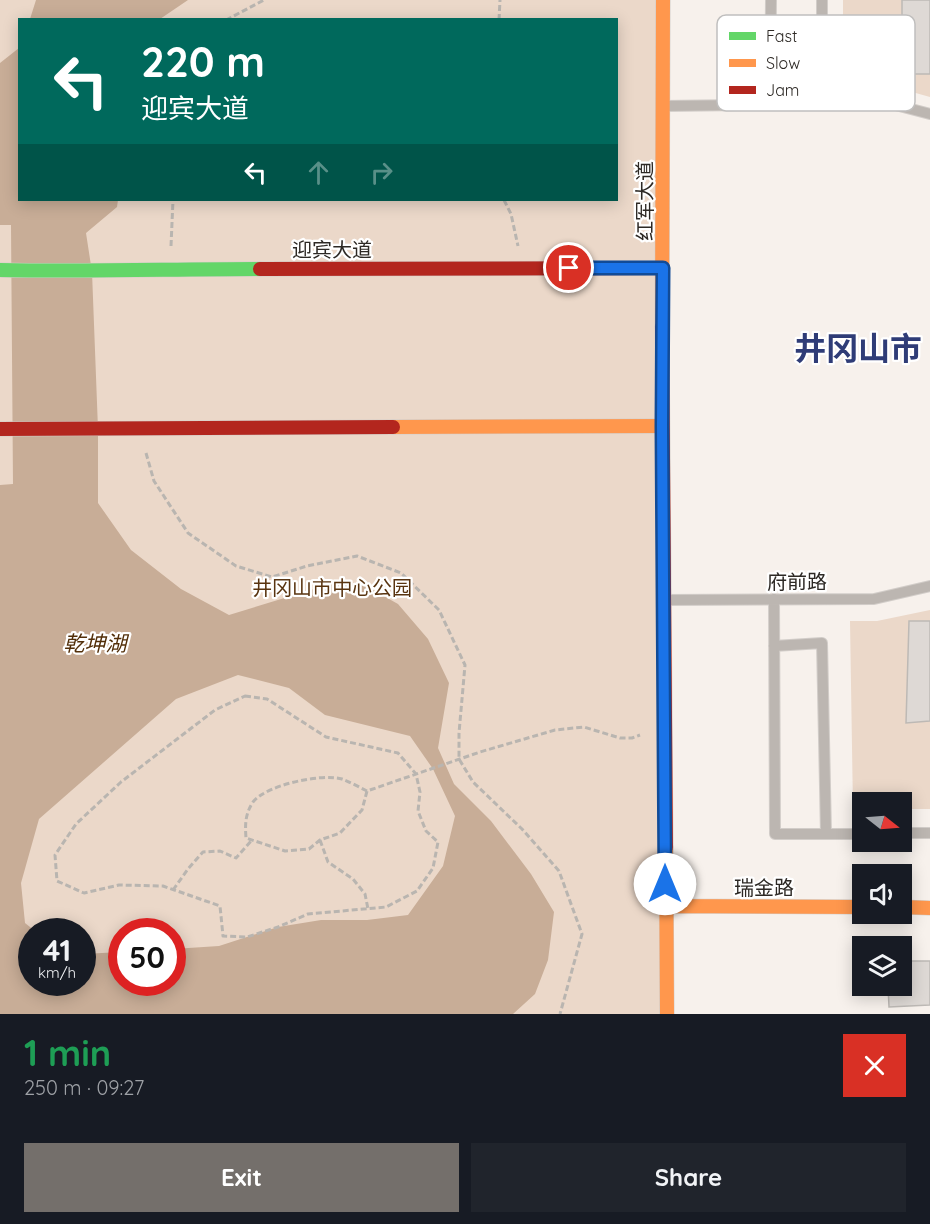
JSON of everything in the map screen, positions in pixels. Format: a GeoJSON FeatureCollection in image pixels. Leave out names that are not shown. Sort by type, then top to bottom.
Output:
{"type":"FeatureCollection","features":[{"type":"Feature","properties":{"kind":"main road","name":"红军大道"},"geometry":{"type":"LineString","coordinates":[[663,0],[662,426],[667,1014]]}},
{"type":"Feature","properties":{"kind":"main road","name":"迎宾大道"},"geometry":{"type":"LineString","coordinates":[[3,270],[92,272],[170,269],[663,268]]}},
{"type":"Feature","properties":{"kind":"main road"},"geometry":{"type":"LineString","coordinates":[[5,429],[662,426]]}},
{"type":"Feature","properties":{"kind":"main road","name":"瑞金路"},"geometry":{"type":"LineString","coordinates":[[665,906],[852,907]]}},
{"type":"Feature","properties":{"kind":"main road"},"geometry":{"type":"LineString","coordinates":[[912,908],[930,908]]}},
{"type":"Feature","properties":{"kind":"lane"},"geometry":{"type":"LineString","coordinates":[[771,0],[771,15]]}},
{"type":"Feature","properties":{"kind":"lane"},"geometry":{"type":"LineString","coordinates":[[663,106],[717,105]]}},
{"type":"Feature","properties":{"kind":"lane"},"geometry":{"type":"LineString","coordinates":[[915,110],[930,114]]}},
{"type":"Feature","properties":{"kind":"lane","name":"府前路"},"geometry":{"type":"LineString","coordinates":[[663,600],[874,599],[930,586]]}},
{"type":"Feature","properties":{"kind":"lane"},"geometry":{"type":"LineString","coordinates":[[774,599],[775,834],[852,834]]}},
{"type":"Feature","properties":{"kind":"lane"},"geometry":{"type":"LineString","coordinates":[[774,646],[822,643],[826,834]]}},
{"type":"Feature","properties":{"kind":"lane"},"geometry":{"type":"LineString","coordinates":[[912,833],[930,833]]}},
{"type":"Feature","properties":{"kind":"path"},"geometry":{"type":"LineString","coordinates":[[230,18],[264,0]]}},
{"type":"Feature","properties":{"kind":"path"},"geometry":{"type":"LineString","coordinates":[[499,18],[500,0]]}},
{"type":"Feature","properties":{"kind":"path"},"geometry":{"type":"LineString","coordinates":[[170,269],[173,201]]}},
{"type":"Feature","properties":{"kind":"path"},"geometry":{"type":"LineString","coordinates":[[505,201],[512,214],[522,268]]}},
{"type":"Feature","properties":{"kind":"path"},"geometry":{"type":"LineString","coordinates":[[139,428],[154,481],[188,533],[236,566],[272,578],[306,566],[357,556],[401,573],[439,610],[465,665],[459,759],[473,782],[522,829],[559,871],[582,934],[560,1014]]}},
{"type":"Feature","properties":{"kind":"path"},"geometry":{"type":"LineString","coordinates":[[245,696],[267,699],[327,736],[398,753],[416,774],[420,792],[418,812],[426,831],[438,842],[433,868],[417,891],[386,907],[308,914],[247,937],[223,936],[220,906],[163,886],[119,885],[84,893],[57,881],[55,855],[76,824],[121,782],[216,710],[245,696]]}},
{"type":"Feature","properties":{"kind":"path"},"geometry":{"type":"LineString","coordinates":[[367,791],[362,810],[340,834],[320,840],[309,849],[285,850],[246,838],[244,820],[254,801],[274,788],[306,780],[340,778],[367,791],[459,759],[555,730],[584,727],[620,738],[632,738],[664,726]]}},
{"type":"Feature","properties":{"kind":"path"},"geometry":{"type":"LineString","coordinates":[[173,890],[188,868],[203,852],[220,851],[236,858],[252,840]]}},
{"type":"Feature","properties":{"kind":"path"},"geometry":{"type":"LineString","coordinates":[[320,840],[328,862],[353,879],[365,894],[368,909]]}},
{"type":"Feature","properties":{"kind":"green space","name":"井冈山市中心公园"},"geometry":{"type":"Polygon","coordinates":[[[0,0],[664,0],[671,1014],[0,1014],[0,0]]]}},
{"type":"Feature","properties":{"kind":"green space"},"geometry":{"type":"Polygon","coordinates":[[[843,0],[930,0],[930,97],[915,93],[915,15],[843,15],[843,0]]]}},
{"type":"Feature","properties":{"kind":"green space"},"geometry":{"type":"Polygon","coordinates":[[[930,610],[930,809],[912,809],[912,792],[853,792],[850,621],[877,621],[930,610]]]}},
{"type":"Feature","properties":{"kind":"water"},"geometry":{"type":"Polygon","coordinates":[[[36,0],[188,0],[161,18],[30,18],[36,0]]]}},
{"type":"Feature","properties":{"kind":"water","name":"乾坤湖"},"geometry":{"type":"Polygon","coordinates":[[[18,49],[18,201],[118,201],[117,207],[86,233],[92,272],[98,429],[98,503],[131,550],[181,589],[229,615],[337,582],[366,586],[398,604],[428,639],[449,683],[438,748],[454,784],[491,821],[531,874],[554,912],[548,960],[535,994],[513,1014],[0,1014],[0,485],[13,484],[11,225],[0,225],[0,63],[18,49]],[[238,675],[176,699],[39,819],[21,883],[24,918],[18,918],[18,996],[96,996],[96,953],[108,953],[108,996],[186,996],[186,948],[219,946],[278,927],[321,920],[367,920],[408,915],[443,866],[455,816],[433,769],[410,736],[325,715],[289,688],[238,675]]]}},
{"type":"Feature","properties":{"kind":"building"},"geometry":{"type":"Polygon","coordinates":[[[902,0],[930,0],[930,74],[915,74],[915,15],[902,15],[902,0]]]}},
{"type":"Feature","properties":{"kind":"building"},"geometry":{"type":"Polygon","coordinates":[[[909,621],[930,621],[930,721],[906,723],[909,621]]]}},
{"type":"Feature","properties":{"kind":"building"},"geometry":{"type":"Polygon","coordinates":[[[912,961],[930,961],[930,1005],[889,1007],[888,996],[912,996],[912,961]]]}},
{"type":"Feature","properties":{"kind":"traffic: fast"},"geometry":{"type":"LineString","coordinates":[[0,270],[260,269]]}},
{"type":"Feature","properties":{"kind":"traffic: slow"},"geometry":{"type":"LineString","coordinates":[[662,327],[663,0]]}},
{"type":"Feature","properties":{"kind":"traffic: slow"},"geometry":{"type":"LineString","coordinates":[[393,427],[662,426]]}},
{"type":"Feature","properties":{"kind":"traffic: slow"},"geometry":{"type":"LineString","coordinates":[[666,847],[667,1014]]}},
{"type":"Feature","properties":{"kind":"traffic: slow"},"geometry":{"type":"LineString","coordinates":[[665,906],[852,907]]}},
{"type":"Feature","properties":{"kind":"traffic: slow"},"geometry":{"type":"LineString","coordinates":[[912,907],[930,908]]}},
{"type":"Feature","properties":{"kind":"traffic: jam"},"geometry":{"type":"LineString","coordinates":[[260,269],[663,268]]}},
{"type":"Feature","properties":{"kind":"traffic: jam"},"geometry":{"type":"LineString","coordinates":[[662,327],[666,847]]}},
{"type":"Feature","properties":{"kind":"traffic: jam"},"geometry":{"type":"LineString","coordinates":[[0,429],[393,427]]}},
{"type":"Feature","properties":{"kind":"district","name":"井冈山市"},"geometry":{"type":"Point","coordinates":[858,348]}},
{"type":"Feature","properties":{"kind":"route"},"geometry":{"type":"LineString","coordinates":[[569,268],[663,268],[665,884]]}}]}
